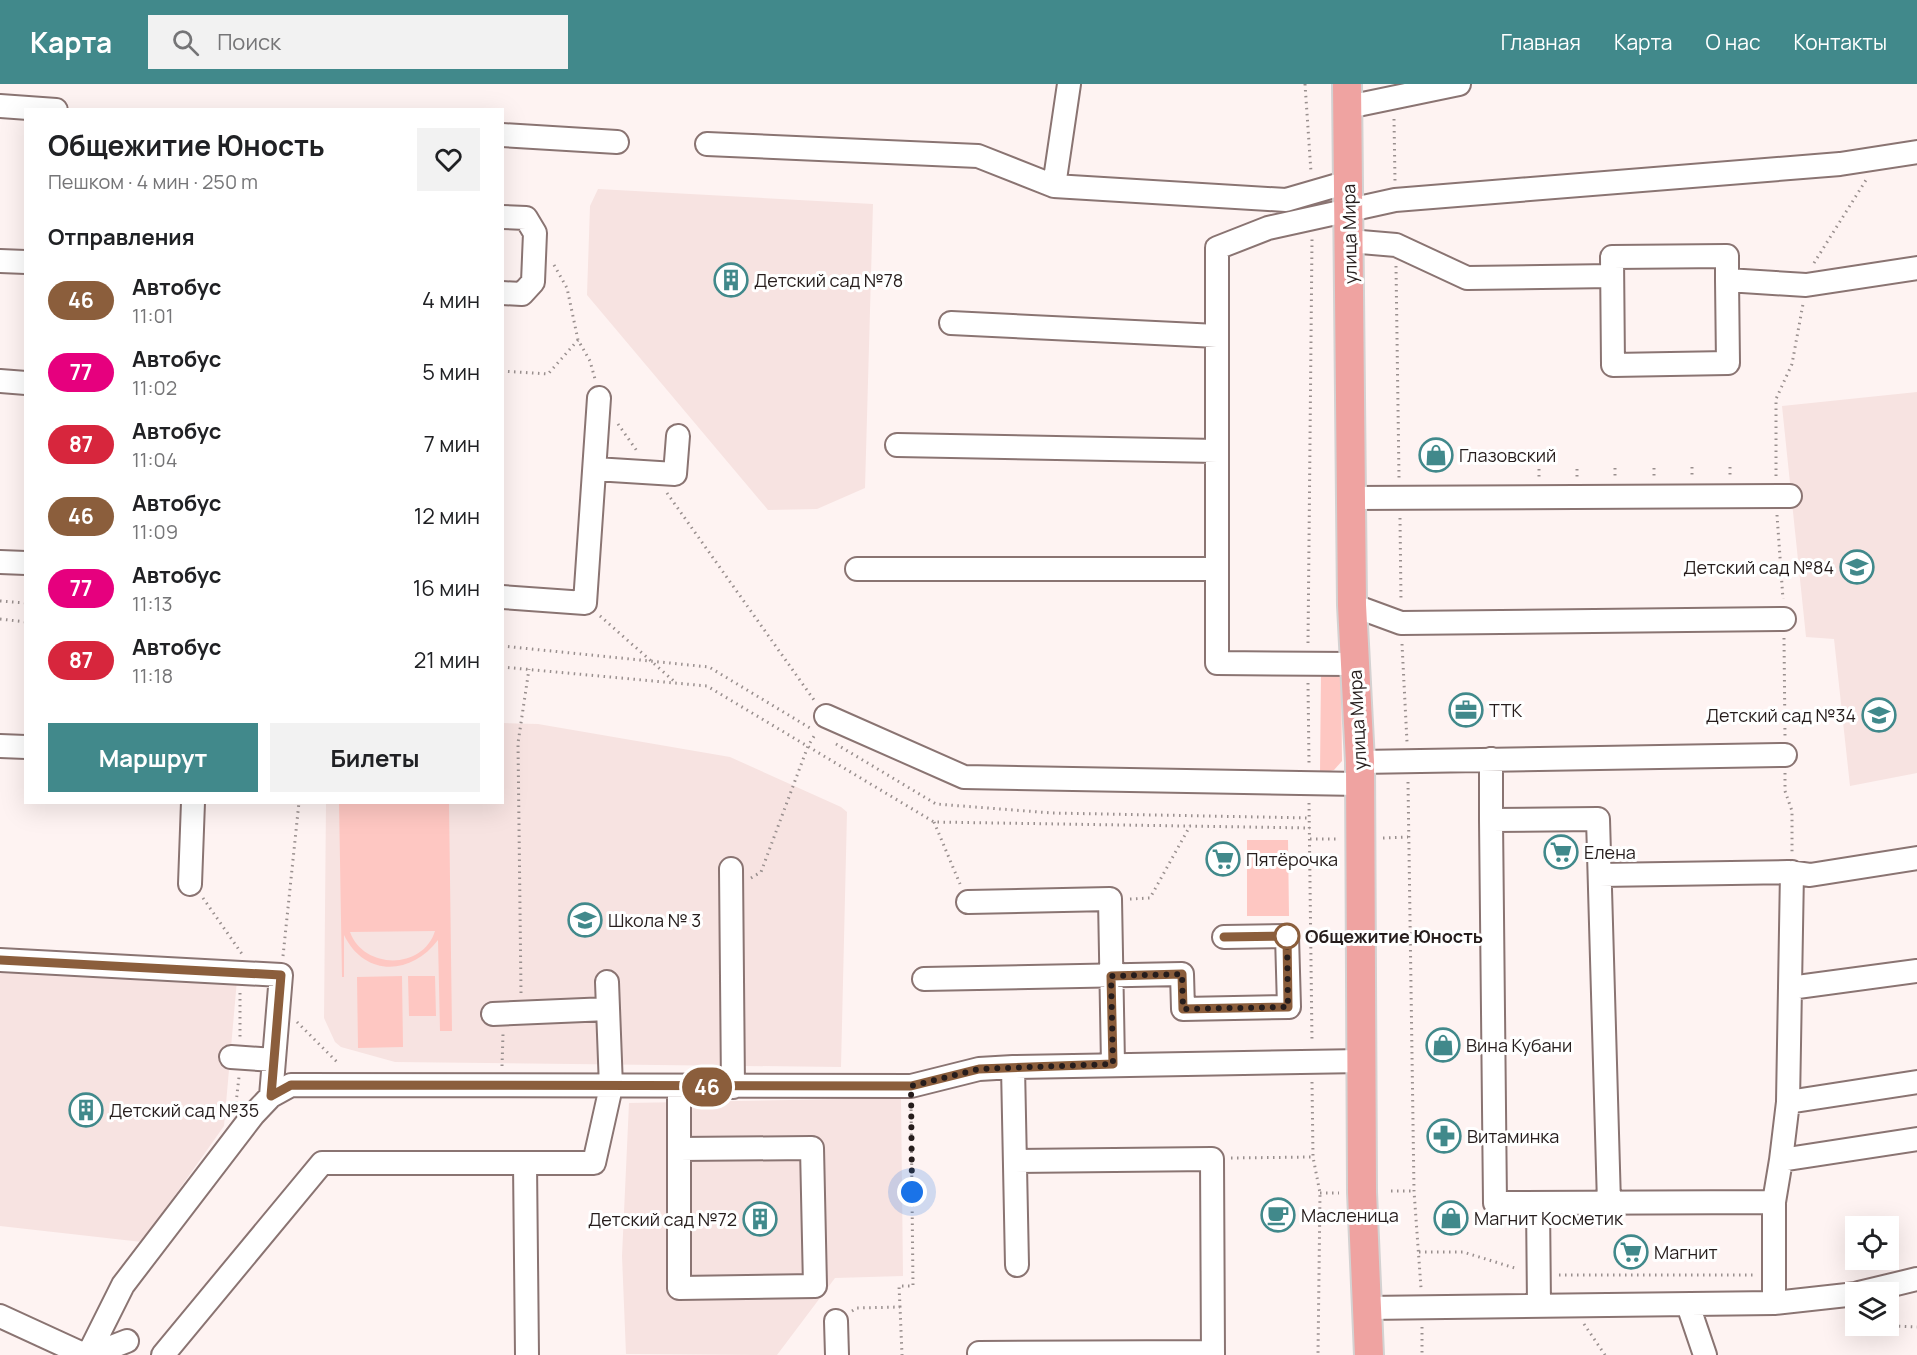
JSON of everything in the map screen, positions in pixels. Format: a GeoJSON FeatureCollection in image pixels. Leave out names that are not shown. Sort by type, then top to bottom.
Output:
{"type":"FeatureCollection","features":[{"type":"Feature","properties":{"kind":"main road","name":"улица Мира"},"geometry":{"type":"LineString","coordinates":[[1347,95],[1353,664],[1360,773],[1362,1192],[1369,1355]]}},
{"type":"Feature","properties":{"kind":"street"},"geometry":{"type":"LineString","coordinates":[[1054,186],[1069,84]]}},
{"type":"Feature","properties":{"kind":"street"},"geometry":{"type":"LineString","coordinates":[[1347,95],[1458,84]]}},
{"type":"Feature","properties":{"kind":"street"},"geometry":{"type":"LineString","coordinates":[[0,106],[28,108]]}},
{"type":"Feature","properties":{"kind":"street"},"geometry":{"type":"LineString","coordinates":[[504,135],[617,142]]}},
{"type":"Feature","properties":{"kind":"street"},"geometry":{"type":"LineString","coordinates":[[707,144],[978,156],[1054,186],[1286,200],[1348,182]]}},
{"type":"Feature","properties":{"kind":"street"},"geometry":{"type":"LineString","coordinates":[[1353,664],[1217,663],[1217,248],[1268,228],[1395,200],[1840,164],[1917,153]]}},
{"type":"Feature","properties":{"kind":"street"},"geometry":{"type":"LineString","coordinates":[[504,217],[526,218],[535,233],[533,282],[522,294],[504,293]]}},
{"type":"Feature","properties":{"kind":"street"},"geometry":{"type":"LineString","coordinates":[[1349,242],[1396,245],[1467,278],[1612,276]]}},
{"type":"Feature","properties":{"kind":"street"},"geometry":{"type":"LineString","coordinates":[[1726,256],[1727,280],[1728,363],[1613,365],[1612,257],[1726,256]]}},
{"type":"Feature","properties":{"kind":"street"},"geometry":{"type":"LineString","coordinates":[[0,261],[24,262]]}},
{"type":"Feature","properties":{"kind":"street"},"geometry":{"type":"LineString","coordinates":[[1727,280],[1806,285],[1917,268]]}},
{"type":"Feature","properties":{"kind":"street"},"geometry":{"type":"LineString","coordinates":[[951,323],[1217,336]]}},
{"type":"Feature","properties":{"kind":"street"},"geometry":{"type":"LineString","coordinates":[[0,381],[24,383]]}},
{"type":"Feature","properties":{"kind":"street"},"geometry":{"type":"LineString","coordinates":[[504,597],[585,603],[599,398]]}},
{"type":"Feature","properties":{"kind":"street"},"geometry":{"type":"LineString","coordinates":[[595,469],[675,474],[678,436]]}},
{"type":"Feature","properties":{"kind":"street"},"geometry":{"type":"LineString","coordinates":[[897,445],[1217,451]]}},
{"type":"Feature","properties":{"kind":"street"},"geometry":{"type":"LineString","coordinates":[[1352,498],[1790,496]]}},
{"type":"Feature","properties":{"kind":"street"},"geometry":{"type":"LineString","coordinates":[[0,562],[24,563]]}},
{"type":"Feature","properties":{"kind":"street"},"geometry":{"type":"LineString","coordinates":[[857,569],[1217,569]]}},
{"type":"Feature","properties":{"kind":"street"},"geometry":{"type":"LineString","coordinates":[[1352,605],[1401,624],[1784,619]]}},
{"type":"Feature","properties":{"kind":"street"},"geometry":{"type":"LineString","coordinates":[[826,716],[964,777],[1309,783],[1360,773],[1491,759],[1785,755]]}},
{"type":"Feature","properties":{"kind":"street"},"geometry":{"type":"LineString","coordinates":[[0,746],[24,747]]}},
{"type":"Feature","properties":{"kind":"street"},"geometry":{"type":"LineString","coordinates":[[1491,759],[1495,1203],[1773,1202]]}},
{"type":"Feature","properties":{"kind":"street"},"geometry":{"type":"LineString","coordinates":[[190,884],[193,804]]}},
{"type":"Feature","properties":{"kind":"street"},"geometry":{"type":"LineString","coordinates":[[1491,820],[1598,819],[1609,1203]]}},
{"type":"Feature","properties":{"kind":"street"},"geometry":{"type":"LineString","coordinates":[[1600,875],[1792,872],[1810,875],[1917,858]]}},
{"type":"Feature","properties":{"kind":"street"},"geometry":{"type":"LineString","coordinates":[[1774,1303],[1773,1202],[1781,1161],[1788,1102],[1792,872]]}},
{"type":"Feature","properties":{"kind":"street"},"geometry":{"type":"LineString","coordinates":[[731,879],[733,1087]]}},
{"type":"Feature","properties":{"kind":"street"},"geometry":{"type":"LineString","coordinates":[[968,902],[1110,899],[1113,1064]]}},
{"type":"Feature","properties":{"kind":"street"},"geometry":{"type":"LineString","coordinates":[[924,979],[1182,974],[1183,1009],[1288,1007],[1287,936],[1224,937]]}},
{"type":"Feature","properties":{"kind":"street"},"geometry":{"type":"LineString","coordinates":[[0,960],[281,975],[271,1096]]}},
{"type":"Feature","properties":{"kind":"street"},"geometry":{"type":"LineString","coordinates":[[1790,988],[1917,970]]}},
{"type":"Feature","properties":{"kind":"street"},"geometry":{"type":"LineString","coordinates":[[163,1355],[322,1163],[594,1163],[610,1087],[607,982]]}},
{"type":"Feature","properties":{"kind":"street"},"geometry":{"type":"LineString","coordinates":[[506,1013],[608,1009]]}},
{"type":"Feature","properties":{"kind":"street"},"geometry":{"type":"LineString","coordinates":[[231,1057],[274,1060]]}},
{"type":"Feature","properties":{"kind":"street"},"geometry":{"type":"LineString","coordinates":[[88,1355],[123,1285],[271,1096],[291,1085],[911,1086],[979,1069],[1013,1067],[1363,1061]]}},
{"type":"Feature","properties":{"kind":"street"},"geometry":{"type":"LineString","coordinates":[[1013,1067],[1017,1265]]}},
{"type":"Feature","properties":{"kind":"street"},"geometry":{"type":"LineString","coordinates":[[1788,1102],[1917,1082]]}},
{"type":"Feature","properties":{"kind":"street"},"geometry":{"type":"LineString","coordinates":[[679,1087],[679,1149],[679,1288],[814,1286],[812,1148],[679,1149]]}},
{"type":"Feature","properties":{"kind":"street"},"geometry":{"type":"LineString","coordinates":[[1781,1161],[1917,1139]]}},
{"type":"Feature","properties":{"kind":"street"},"geometry":{"type":"LineString","coordinates":[[980,1353],[1213,1354],[1212,1159],[1015,1161]]}},
{"type":"Feature","properties":{"kind":"street"},"geometry":{"type":"LineString","coordinates":[[525,1163],[527,1355]]}},
{"type":"Feature","properties":{"kind":"street"},"geometry":{"type":"LineString","coordinates":[[1538,1203],[1539,1305]]}},
{"type":"Feature","properties":{"kind":"street"},"geometry":{"type":"LineString","coordinates":[[1899,1283],[1917,1279]]}},
{"type":"Feature","properties":{"kind":"street"},"geometry":{"type":"LineString","coordinates":[[1367,1308],[1774,1303],[1845,1294]]}},
{"type":"Feature","properties":{"kind":"street"},"geometry":{"type":"LineString","coordinates":[[1688,1305],[1705,1355]]}},
{"type":"Feature","properties":{"kind":"street"},"geometry":{"type":"LineString","coordinates":[[0,1316],[88,1355],[127,1341]]}},
{"type":"Feature","properties":{"kind":"street"},"geometry":{"type":"LineString","coordinates":[[836,1321],[837,1355]]}},
{"type":"Feature","properties":{"kind":"path"},"geometry":{"type":"LineString","coordinates":[[1305,84],[1313,193]]}},
{"type":"Feature","properties":{"kind":"path"},"geometry":{"type":"LineString","coordinates":[[1312,218],[1308,664],[1313,1157],[1320,1193],[1318,1355]]}},
{"type":"Feature","properties":{"kind":"path"},"geometry":{"type":"LineString","coordinates":[[535,233],[567,288],[579,340],[590,361],[599,398],[826,716],[808,746],[761,872],[731,879]]}},
{"type":"Feature","properties":{"kind":"path"},"geometry":{"type":"LineString","coordinates":[[504,371],[548,374],[579,340]]}},
{"type":"Feature","properties":{"kind":"path"},"geometry":{"type":"LineString","coordinates":[[0,601],[24,603]]}},
{"type":"Feature","properties":{"kind":"path"},"geometry":{"type":"LineString","coordinates":[[585,603],[676,683]]}},
{"type":"Feature","properties":{"kind":"path"},"geometry":{"type":"LineString","coordinates":[[0,619],[24,621]]}},
{"type":"Feature","properties":{"kind":"path"},"geometry":{"type":"LineString","coordinates":[[502,1086],[518,743],[529,669]]}},
{"type":"Feature","properties":{"kind":"path"},"geometry":{"type":"LineString","coordinates":[[281,975],[299,804]]}},
{"type":"Feature","properties":{"kind":"path"},"geometry":{"type":"LineString","coordinates":[[934,822],[968,902]]}},
{"type":"Feature","properties":{"kind":"path"},"geometry":{"type":"LineString","coordinates":[[1110,899],[1150,898],[1190,826]]}},
{"type":"Feature","properties":{"kind":"path"},"geometry":{"type":"LineString","coordinates":[[1382,838],[1408,837]]}},
{"type":"Feature","properties":{"kind":"path"},"geometry":{"type":"LineString","coordinates":[[1310,839],[1338,838]]}},
{"type":"Feature","properties":{"kind":"path"},"geometry":{"type":"LineString","coordinates":[[902,1355],[899,1286],[913,1286],[911,1086]]}},
{"type":"Feature","properties":{"kind":"path"},"geometry":{"type":"LineString","coordinates":[[1212,1159],[1313,1157]]}},
{"type":"Feature","properties":{"kind":"path"},"geometry":{"type":"LineString","coordinates":[[1391,1191],[1414,1191],[1421,1299]]}},
{"type":"Feature","properties":{"kind":"path"},"geometry":{"type":"LineString","coordinates":[[1320,1193],[1344,1192]]}},
{"type":"Feature","properties":{"kind":"path"},"geometry":{"type":"LineString","coordinates":[[1418,1252],[1464,1252],[1539,1275],[1774,1275]]}},
{"type":"Feature","properties":{"kind":"path"},"geometry":{"type":"LineString","coordinates":[[1571,1305],[1605,1355]]}},
{"type":"Feature","properties":{"kind":"path"},"geometry":{"type":"LineString","coordinates":[[836,1321],[857,1308],[900,1307]]}},
{"type":"Feature","properties":{"kind":"path"},"geometry":{"type":"LineString","coordinates":[[1422,1321],[1422,1355]]}},
{"type":"Feature","properties":{"kind":"path"},"geometry":{"type":"LineString","coordinates":[[1899,1326],[1917,1328]]}},
{"type":"Feature","properties":{"kind":"shaded area"},"geometry":{"type":"Polygon","coordinates":[[[598,189],[873,204],[865,488],[817,509],[768,510],[587,295],[590,206],[598,189]]]}},
{"type":"Feature","properties":{"kind":"shaded area","name":"Детский сад №84"},"geometry":{"type":"Polygon","coordinates":[[[1917,392],[1917,773],[1850,786],[1834,639],[1806,637],[1782,406],[1917,392]]]}},
{"type":"Feature","properties":{"kind":"shaded area"},"geometry":{"type":"Polygon","coordinates":[[[1332,672],[1341,677],[1342,761],[1334,770],[1320,773],[1321,674],[1332,672]]]}},
{"type":"Feature","properties":{"kind":"shaded area","name":"Школа № 3"},"geometry":{"type":"Polygon","coordinates":[[[504,723],[538,724],[730,757],[841,807],[847,812],[841,1067],[395,1062],[341,1047],[335,1042],[324,1018],[326,804],[504,804],[504,723]]]}},
{"type":"Feature","properties":{"kind":"shaded area"},"geometry":{"type":"Polygon","coordinates":[[[339,804],[449,804],[452,1031],[440,1031],[438,940],[427,952],[415,960],[389,967],[376,965],[364,959],[353,949],[344,935],[344,977],[342,977],[339,804]],[[435,931],[350,932],[357,944],[380,959],[407,958],[419,953],[428,944],[435,931]]]}},
{"type":"Feature","properties":{"kind":"shaded area"},"geometry":{"type":"Polygon","coordinates":[[[1247,840],[1288,840],[1289,916],[1247,916],[1247,840]]]}},
{"type":"Feature","properties":{"kind":"shaded area"},"geometry":{"type":"Polygon","coordinates":[[[0,966],[237,980],[224,1126],[142,1242],[0,1226],[0,966]]]}},
{"type":"Feature","properties":{"kind":"shaded area"},"geometry":{"type":"Polygon","coordinates":[[[402,976],[403,1047],[358,1048],[357,977],[402,976]]]}},
{"type":"Feature","properties":{"kind":"shaded area"},"geometry":{"type":"Polygon","coordinates":[[[408,976],[435,976],[436,1016],[409,1016],[408,976]]]}},
{"type":"Feature","properties":{"kind":"shaded area"},"geometry":{"type":"Polygon","coordinates":[[[901,1098],[903,1276],[835,1278],[777,1355],[626,1354],[622,1256],[629,1103],[901,1098]]]}},
{"type":"Feature","properties":{"kind":"bus line","name":"46"},"geometry":{"type":"LineString","coordinates":[[0,960],[281,975],[271,1096],[291,1085],[911,1086],[979,1069],[1113,1064],[1111,976],[1182,974],[1183,1009],[1288,1007],[1287,936],[1224,937]]}},
{"type":"Feature","properties":{"kind":"place","name":"Детский сад №78"},"geometry":{"type":"Point","coordinates":[731,280]}},
{"type":"Feature","properties":{"kind":"place","name":"Глазовский"},"geometry":{"type":"Point","coordinates":[1436,455]}},
{"type":"Feature","properties":{"kind":"place","name":"Детский сад №84"},"geometry":{"type":"Point","coordinates":[1857,567]}},
{"type":"Feature","properties":{"kind":"place","name":"ТТК"},"geometry":{"type":"Point","coordinates":[1466,710]}},
{"type":"Feature","properties":{"kind":"place","name":"Детский сад №34"},"geometry":{"type":"Point","coordinates":[1879,715]}},
{"type":"Feature","properties":{"kind":"place","name":"Елена"},"geometry":{"type":"Point","coordinates":[1561,852]}},
{"type":"Feature","properties":{"kind":"place","name":"Пятёрочка"},"geometry":{"type":"Point","coordinates":[1223,859]}},
{"type":"Feature","properties":{"kind":"place","name":"Школа № 3"},"geometry":{"type":"Point","coordinates":[585,920]}},
{"type":"Feature","properties":{"kind":"place","name":"Общежитие Юность"},"geometry":{"type":"Point","coordinates":[1287,936]}},
{"type":"Feature","properties":{"kind":"place","name":"Вина Кубани"},"geometry":{"type":"Point","coordinates":[1443,1045]}},
{"type":"Feature","properties":{"kind":"place","name":"Детский сад №35"},"geometry":{"type":"Point","coordinates":[86,1110]}},
{"type":"Feature","properties":{"kind":"place","name":"Витаминка"},"geometry":{"type":"Point","coordinates":[1444,1136]}},
{"type":"Feature","properties":{"kind":"place","name":"Масленица"},"geometry":{"type":"Point","coordinates":[1278,1215]}},
{"type":"Feature","properties":{"kind":"place","name":"Магнит Косметик"},"geometry":{"type":"Point","coordinates":[1451,1218]}},
{"type":"Feature","properties":{"kind":"place","name":"Детский сад №72"},"geometry":{"type":"Point","coordinates":[760,1219]}},
{"type":"Feature","properties":{"kind":"place","name":"Магнит"},"geometry":{"type":"Point","coordinates":[1631,1252]}},
{"type":"Feature","properties":{"kind":"route"},"geometry":{"type":"LineString","coordinates":[[912,1192],[911,1086],[979,1069],[1113,1064],[1111,976],[1182,974],[1183,1009],[1288,1007],[1287,936]]}}]}
